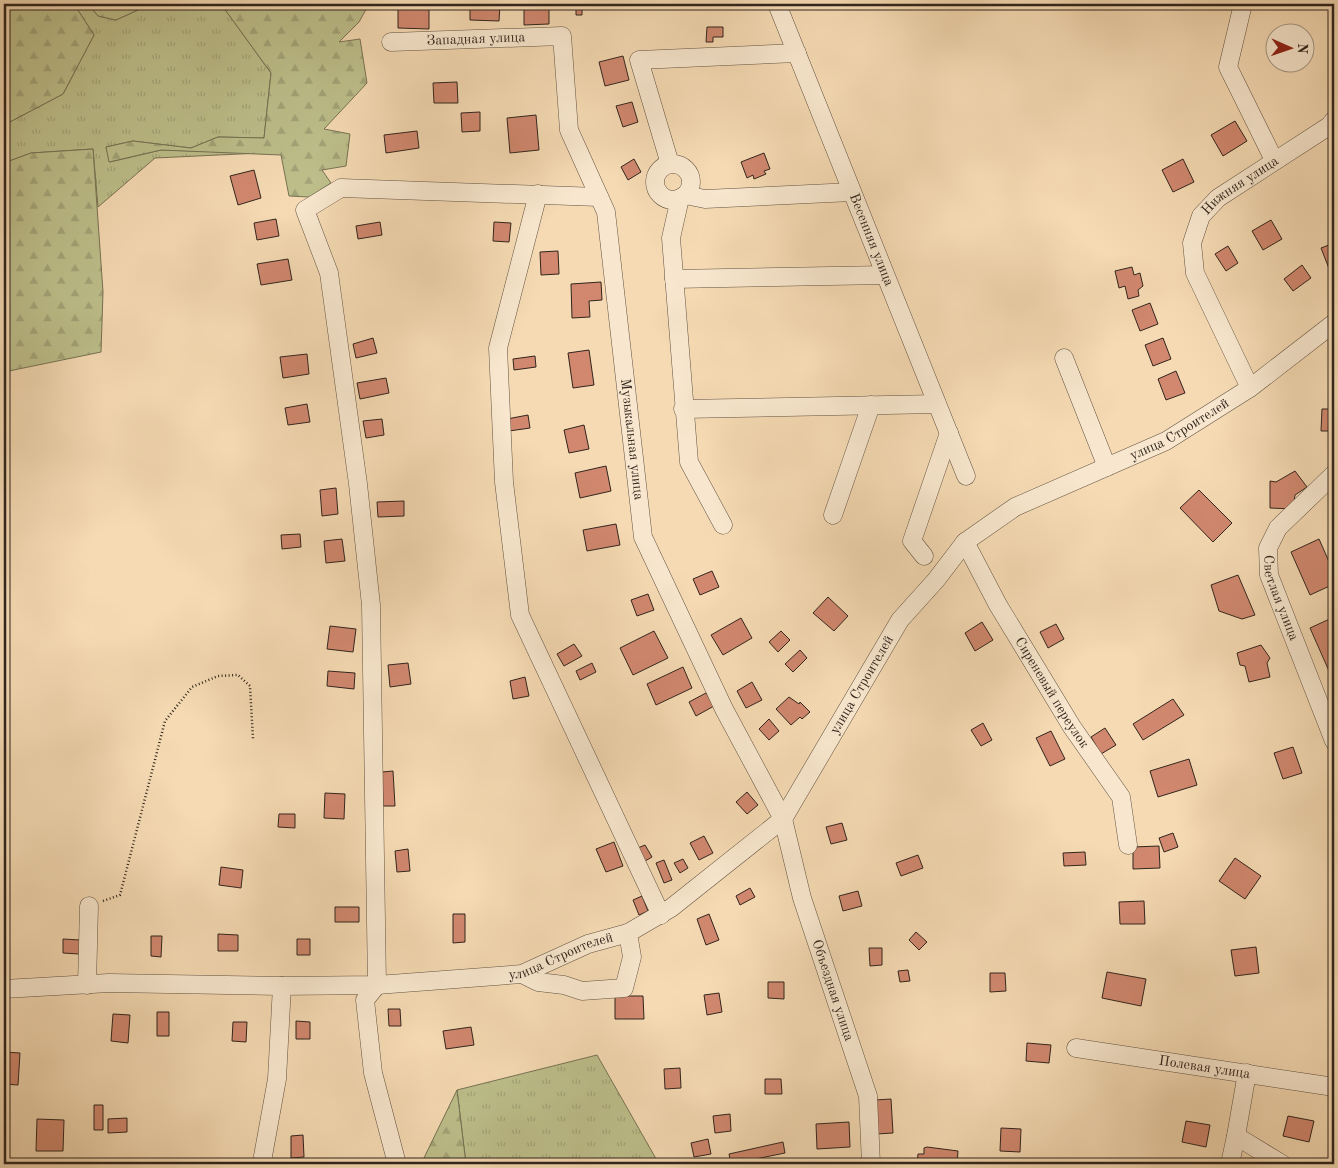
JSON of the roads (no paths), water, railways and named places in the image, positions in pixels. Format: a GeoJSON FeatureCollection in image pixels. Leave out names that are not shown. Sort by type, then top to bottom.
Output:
{"type":"FeatureCollection","features":[{"type":"Feature","properties":{"kind":"street","name":"Весенняя улица"},"geometry":{"type":"LineString","coordinates":[[777,4],[966,476]]}},
{"type":"Feature","properties":{"kind":"street"},"geometry":{"type":"LineString","coordinates":[[1243,4],[1228,67],[1274,160]]}},
{"type":"Feature","properties":{"kind":"street","name":"Западная улица"},"geometry":{"type":"LineString","coordinates":[[391,42],[562,36]]}},
{"type":"Feature","properties":{"kind":"street","name":"Музыкальная улица"},"geometry":{"type":"LineString","coordinates":[[562,36],[569,130],[606,212],[643,537],[724,709],[784,819]]}},
{"type":"Feature","properties":{"kind":"street"},"geometry":{"type":"LineString","coordinates":[[670,164],[640,60],[797,53]]}},
{"type":"Feature","properties":{"kind":"street","name":"Нижняя улица"},"geometry":{"type":"LineString","coordinates":[[1250,388],[1195,273],[1192,243],[1201,216],[1218,198],[1329,126],[1334,120]]}},
{"type":"Feature","properties":{"kind":"street"},"geometry":{"type":"LineString","coordinates":[[723,525],[688,462],[671,238],[682,197],[691,186],[689,174],[681,166],[670,164],[660,170],[657,175],[656,187],[663,196],[674,200],[682,197],[705,198],[852,192]]}},
{"type":"Feature","properties":{"kind":"street"},"geometry":{"type":"LineString","coordinates":[[397,1164],[373,1073],[364,1000],[377,985],[371,605],[358,484],[329,273],[305,210],[341,188],[599,197]]}},
{"type":"Feature","properties":{"kind":"street"},"geometry":{"type":"LineString","coordinates":[[538,194],[498,348],[504,482],[520,615],[661,915]]}},
{"type":"Feature","properties":{"kind":"street"},"geometry":{"type":"LineString","coordinates":[[674,279],[885,275]]}},
{"type":"Feature","properties":{"kind":"street","name":"улица Строителей"},"geometry":{"type":"LineString","coordinates":[[4,989],[108,983],[282,986],[377,985],[522,974],[588,944],[628,934],[661,915],[784,819],[900,620],[936,580],[965,542],[1015,507],[1166,441],[1250,388],[1334,322]]}},
{"type":"Feature","properties":{"kind":"street"},"geometry":{"type":"LineString","coordinates":[[1064,358],[1107,467]]}},
{"type":"Feature","properties":{"kind":"street"},"geometry":{"type":"LineString","coordinates":[[683,409],[937,404]]}},
{"type":"Feature","properties":{"kind":"street"},"geometry":{"type":"LineString","coordinates":[[833,515],[871,405]]}},
{"type":"Feature","properties":{"kind":"street"},"geometry":{"type":"LineString","coordinates":[[924,556],[912,541],[949,433]]}},
{"type":"Feature","properties":{"kind":"street","name":"Светлая улица"},"geometry":{"type":"LineString","coordinates":[[1334,474],[1278,528],[1268,548],[1269,575],[1334,742]]}},
{"type":"Feature","properties":{"kind":"street","name":"Сиреневый переулок"},"geometry":{"type":"LineString","coordinates":[[965,542],[1008,621],[1072,727],[1121,797],[1128,845]]}},
{"type":"Feature","properties":{"kind":"street","name":"Объездная улица"},"geometry":{"type":"LineString","coordinates":[[784,819],[802,898],[868,1096],[871,1164]]}},
{"type":"Feature","properties":{"kind":"street"},"geometry":{"type":"LineString","coordinates":[[87,985],[89,906]]}},
{"type":"Feature","properties":{"kind":"street"},"geometry":{"type":"LineString","coordinates":[[522,974],[538,982],[564,985],[582,991],[624,988],[632,957],[628,934]]}},
{"type":"Feature","properties":{"kind":"street"},"geometry":{"type":"LineString","coordinates":[[263,1156],[277,1079],[282,986]]}},
{"type":"Feature","properties":{"kind":"street","name":"Полевая улица"},"geometry":{"type":"LineString","coordinates":[[1076,1048],[1334,1087]]}},
{"type":"Feature","properties":{"kind":"street"},"geometry":{"type":"LineString","coordinates":[[1230,1164],[1247,1074]]}},
{"type":"Feature","properties":{"kind":"street"},"geometry":{"type":"LineString","coordinates":[[1236,1136],[1282,1164]]}}]}
